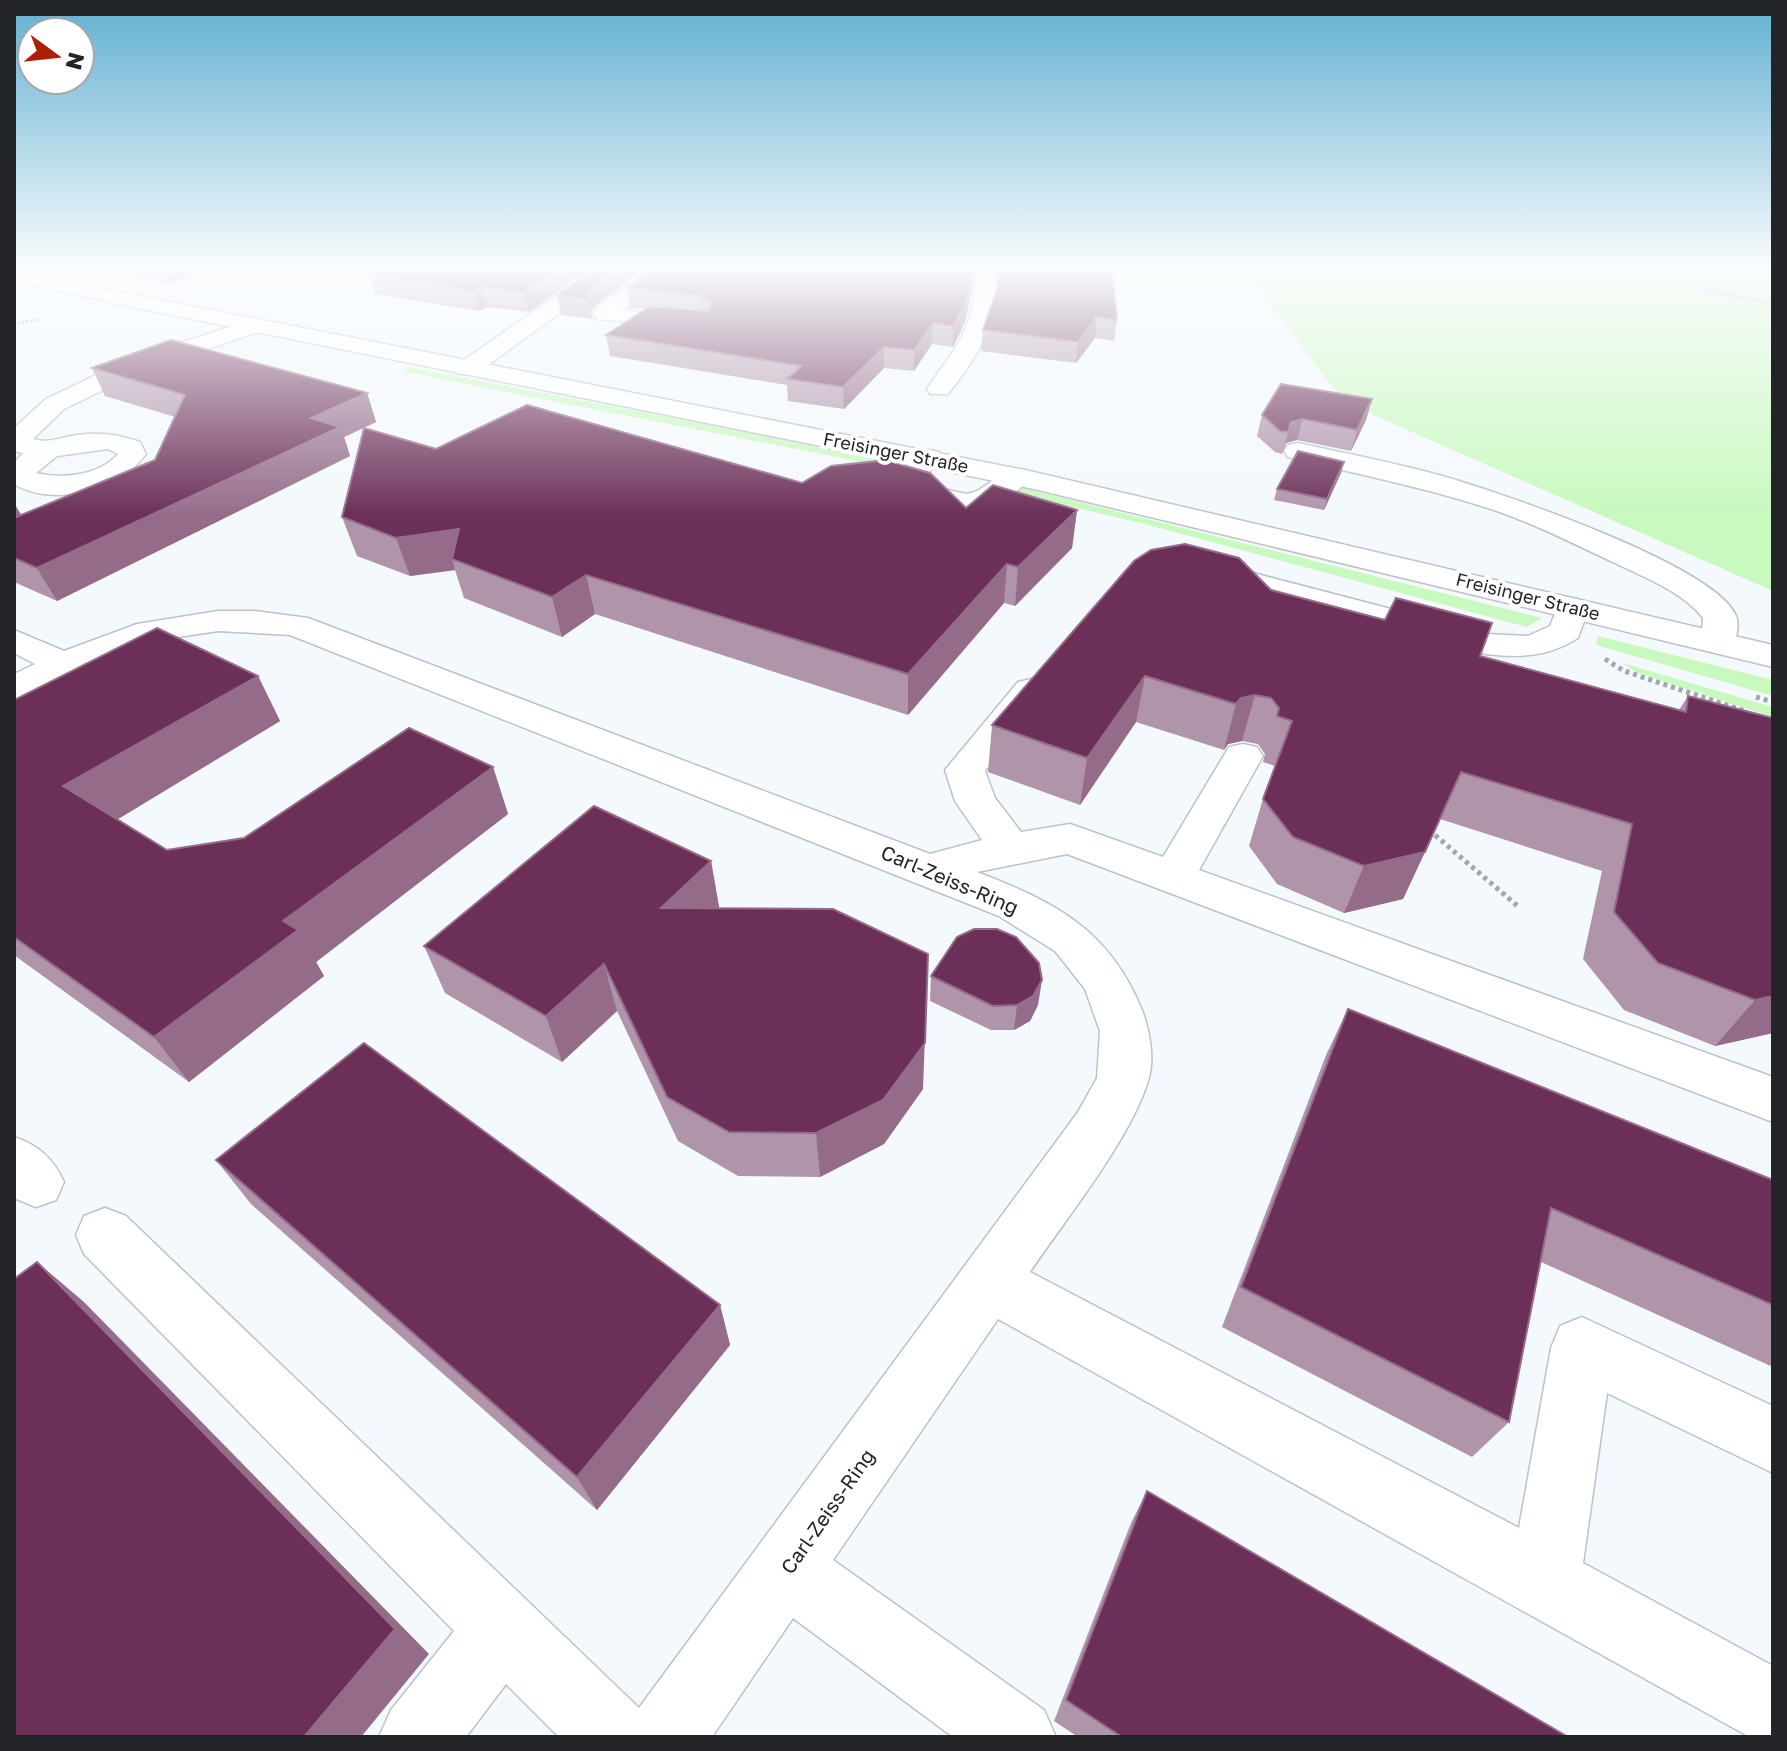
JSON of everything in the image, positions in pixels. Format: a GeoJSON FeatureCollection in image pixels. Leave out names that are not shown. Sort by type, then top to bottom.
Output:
{"type":"FeatureCollection","features":[{"type":"Feature","properties":{"kind":"street"},"geometry":{"type":"LineString","coordinates":[[46,452],[14,442],[55,404],[132,367],[174,353]]}},
{"type":"Feature","properties":{"kind":"street","name":"Freisinger Straße"},"geometry":{"type":"LineString","coordinates":[[383,353],[1016,476],[1285,536],[1773,656]]}},
{"type":"Feature","properties":{"kind":"street"},"geometry":{"type":"LineString","coordinates":[[467,369],[490,353]]}},
{"type":"Feature","properties":{"kind":"street"},"geometry":{"type":"LineString","coordinates":[[939,389],[968,353]]}},
{"type":"Feature","properties":{"kind":"street"},"geometry":{"type":"LineString","coordinates":[[96,441],[130,448],[129,460],[91,480],[52,485],[26,480],[21,474],[24,467],[46,452],[96,441]]}},
{"type":"Feature","properties":{"kind":"street"},"geometry":{"type":"LineString","coordinates":[[1298,451],[1426,480],[1492,500],[1579,535],[1674,579],[1707,601],[1720,617],[1718,643]]}},
{"type":"Feature","properties":{"kind":"street"},"geometry":{"type":"LineString","coordinates":[[929,458],[902,482],[907,489],[966,503],[982,501],[1016,476]]}},
{"type":"Feature","properties":{"kind":"street"},"geometry":{"type":"LineString","coordinates":[[79,510],[100,495],[91,480]]}},
{"type":"Feature","properties":{"kind":"street"},"geometry":{"type":"LineString","coordinates":[[1174,574],[1200,570],[1242,579],[1486,644],[1517,648],[1543,646],[1566,631],[1572,608]]}},
{"type":"Feature","properties":{"kind":"street","name":"Carl-Zeiss-Ring"},"geometry":{"type":"LineString","coordinates":[[14,688],[107,643],[181,624],[257,619],[296,625],[1015,904],[1071,939],[1106,981],[1125,1031],[1123,1080],[1097,1129],[666,1737]]}},
{"type":"Feature","properties":{"kind":"street"},"geometry":{"type":"LineString","coordinates":[[14,640],[63,664]]}},
{"type":"Feature","properties":{"kind":"street"},"geometry":{"type":"LineString","coordinates":[[1010,848],[976,801],[965,770],[1052,666]]}},
{"type":"Feature","properties":{"kind":"street"},"geometry":{"type":"LineString","coordinates":[[1173,878],[1243,756]]}},
{"type":"Feature","properties":{"kind":"street"},"geometry":{"type":"LineString","coordinates":[[931,869],[1010,848],[1070,839],[1773,1100]]}},
{"type":"Feature","properties":{"kind":"street"},"geometry":{"type":"LineString","coordinates":[[105,1235],[613,1737]]}},
{"type":"Feature","properties":{"kind":"street"},"geometry":{"type":"LineString","coordinates":[[989,1282],[1545,1581],[1773,1708]]}},
{"type":"Feature","properties":{"kind":"street"},"geometry":{"type":"LineString","coordinates":[[1545,1581],[1582,1348],[1773,1440]]}},
{"type":"Feature","properties":{"kind":"street"},"geometry":{"type":"LineString","coordinates":[[786,1569],[1017,1737]]}},
{"type":"Feature","properties":{"kind":"street"},"geometry":{"type":"LineString","coordinates":[[418,1737],[503,1628]]}},
{"type":"Feature","properties":{"kind":"path"},"geometry":{"type":"LineString","coordinates":[[1602,657],[1624,671],[1758,715]]}},
{"type":"Feature","properties":{"kind":"path"},"geometry":{"type":"LineString","coordinates":[[1421,825],[1432,831],[1520,908]]}},
{"type":"Feature","properties":{"kind":"green space"},"geometry":{"type":"Polygon","coordinates":[[[1307,353],[1773,353],[1773,591],[1344,402],[1307,353]]]}},
{"type":"Feature","properties":{"kind":"green space"},"geometry":{"type":"Polygon","coordinates":[[[408,367],[904,462],[903,470],[404,372],[408,367]]]}},
{"type":"Feature","properties":{"kind":"green space"},"geometry":{"type":"Polygon","coordinates":[[[1023,488],[1542,618],[1527,627],[1145,524],[1009,492],[1023,488]]]}},
{"type":"Feature","properties":{"kind":"green space"},"geometry":{"type":"Polygon","coordinates":[[[1598,636],[1773,680],[1773,696],[1596,645],[1598,636]]]}},
{"type":"Feature","properties":{"kind":"green space"},"geometry":{"type":"Polygon","coordinates":[[[1622,663],[1773,707],[1773,717],[1638,673],[1622,663]]]}},
{"type":"Feature","properties":{"kind":"building"},"geometry":{"type":"Polygon","coordinates":[[[135,353],[218,353],[367,393],[311,418],[340,427],[37,568],[14,558],[14,518],[155,460],[185,395],[92,368],[135,353]]]}},
{"type":"Feature","properties":{"kind":"building"},"geometry":{"type":"Polygon","coordinates":[[[717,353],[878,353],[843,387],[787,379],[801,366],[717,353]]]}},
{"type":"Feature","properties":{"kind":"building"},"geometry":{"type":"Polygon","coordinates":[[[1281,384],[1372,399],[1357,430],[1303,419],[1291,422],[1288,432],[1280,431],[1262,415],[1281,384]]]}},
{"type":"Feature","properties":{"kind":"building"},"geometry":{"type":"Polygon","coordinates":[[[527,405],[802,483],[831,466],[886,460],[930,473],[966,508],[993,485],[1077,510],[1018,567],[1007,564],[908,674],[586,575],[552,597],[452,559],[459,529],[396,538],[342,517],[364,428],[436,449],[527,405]]]}},
{"type":"Feature","properties":{"kind":"building"},"geometry":{"type":"Polygon","coordinates":[[[1298,451],[1344,462],[1327,499],[1277,489],[1298,451]]]}},
{"type":"Feature","properties":{"kind":"building"},"geometry":{"type":"Polygon","coordinates":[[[1185,544],[1239,558],[1271,590],[1385,620],[1396,598],[1492,623],[1480,656],[1686,712],[1688,696],[1773,718],[1773,996],[1755,1000],[1658,963],[1614,912],[1632,824],[1461,772],[1425,852],[1364,866],[1293,837],[1263,799],[1292,721],[1277,716],[1279,708],[1271,698],[1255,695],[1241,698],[1236,704],[1145,676],[1087,758],[992,725],[1134,561],[1151,550],[1185,544]]]}},
{"type":"Feature","properties":{"kind":"building"},"geometry":{"type":"Polygon","coordinates":[[[157,628],[258,676],[63,786],[167,850],[244,838],[409,728],[493,767],[283,921],[298,930],[154,1037],[14,937],[14,700],[157,628]]]}},
{"type":"Feature","properties":{"kind":"building"},"geometry":{"type":"Polygon","coordinates":[[[594,806],[711,861],[661,908],[833,909],[928,954],[925,1043],[883,1100],[816,1133],[729,1132],[667,1097],[604,964],[546,1016],[424,946],[594,806]]]}},
{"type":"Feature","properties":{"kind":"building"},"geometry":{"type":"Polygon","coordinates":[[[974,929],[997,929],[1016,937],[1039,963],[1042,980],[1033,996],[1017,1005],[993,1006],[931,976],[957,937],[974,929]]]}},
{"type":"Feature","properties":{"kind":"building"},"geometry":{"type":"Polygon","coordinates":[[[1348,1009],[1773,1180],[1773,1305],[1551,1208],[1509,1422],[1241,1287],[1348,1009]]]}},
{"type":"Feature","properties":{"kind":"building"},"geometry":{"type":"Polygon","coordinates":[[[364,1043],[720,1305],[577,1477],[216,1160],[364,1043]]]}},
{"type":"Feature","properties":{"kind":"building"},"geometry":{"type":"Polygon","coordinates":[[[37,1262],[395,1629],[304,1737],[14,1737],[14,1279],[37,1262]]]}},
{"type":"Feature","properties":{"kind":"building"},"geometry":{"type":"Polygon","coordinates":[[[1147,1491],[1568,1737],[1122,1737],[1066,1700],[1147,1491]]]}}]}
